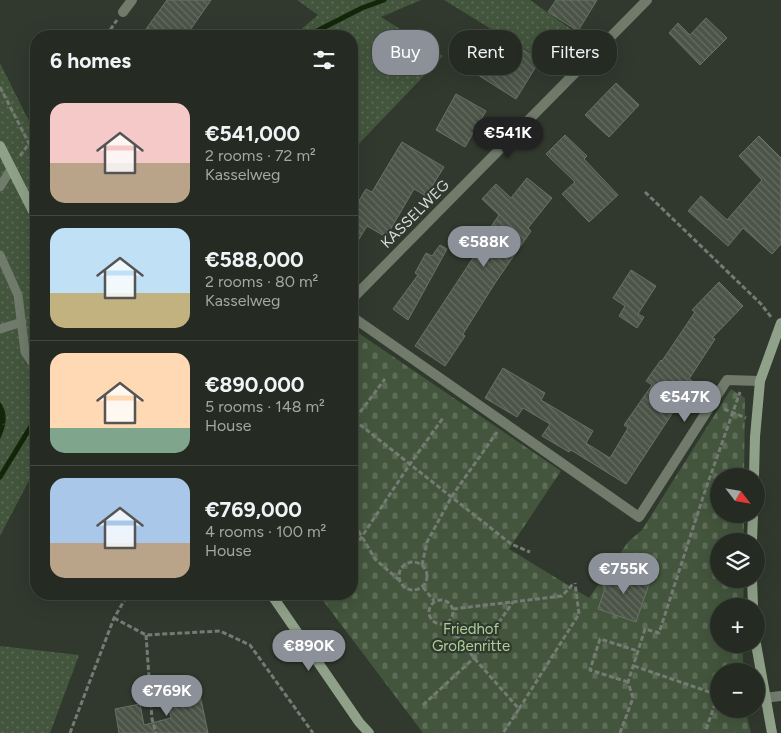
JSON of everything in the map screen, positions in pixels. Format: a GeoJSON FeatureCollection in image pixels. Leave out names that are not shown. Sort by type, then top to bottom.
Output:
{"type":"FeatureCollection","features":[{"type":"Feature","properties":{"kind":"street"},"geometry":{"type":"LineString","coordinates":[[123,12],[132,0]]}},
{"type":"Feature","properties":{"kind":"street","name":"KASSELWEG"},"geometry":{"type":"LineString","coordinates":[[358,293],[647,0]]}},
{"type":"Feature","properties":{"kind":"street"},"geometry":{"type":"LineString","coordinates":[[0,146],[30,206]]}},
{"type":"Feature","properties":{"kind":"street"},"geometry":{"type":"LineString","coordinates":[[358,321],[639,518],[727,380],[760,381]]}},
{"type":"Feature","properties":{"kind":"street"},"geometry":{"type":"LineString","coordinates":[[754,468],[760,381],[780,326]]}},
{"type":"Feature","properties":{"kind":"street"},"geometry":{"type":"LineString","coordinates":[[275,600],[359,722],[369,733]]}},
{"type":"Feature","properties":{"kind":"street"},"geometry":{"type":"LineString","coordinates":[[765,698],[781,696]]}},
{"type":"Feature","properties":{"kind":"street"},"geometry":{"type":"LineString","coordinates":[[765,702],[772,733]]}},
{"type":"Feature","properties":{"kind":"lane"},"geometry":{"type":"LineString","coordinates":[[0,187],[11,169]]}},
{"type":"Feature","properties":{"kind":"lane"},"geometry":{"type":"LineString","coordinates":[[0,255],[18,295],[25,352],[30,359]]}},
{"type":"Feature","properties":{"kind":"lane"},"geometry":{"type":"LineString","coordinates":[[0,329],[22,322]]}},
{"type":"Feature","properties":{"kind":"path"},"geometry":{"type":"LineString","coordinates":[[0,87],[30,144],[11,169]]}},
{"type":"Feature","properties":{"kind":"path"},"geometry":{"type":"LineString","coordinates":[[645,192],[762,304],[780,326]]}},
{"type":"Feature","properties":{"kind":"path"},"geometry":{"type":"LineString","coordinates":[[358,415],[385,379]]}},
{"type":"Feature","properties":{"kind":"path"},"geometry":{"type":"LineString","coordinates":[[620,733],[633,698],[628,682],[645,629],[660,633],[704,494],[744,380]]}},
{"type":"Feature","properties":{"kind":"path"},"geometry":{"type":"LineString","coordinates":[[712,404],[756,421]]}},
{"type":"Feature","properties":{"kind":"path"},"geometry":{"type":"LineString","coordinates":[[358,543],[443,418]]}},
{"type":"Feature","properties":{"kind":"path"},"geometry":{"type":"LineString","coordinates":[[358,423],[511,544],[530,552]]}},
{"type":"Feature","properties":{"kind":"path"},"geometry":{"type":"LineString","coordinates":[[358,530],[375,559],[399,580],[406,589],[415,591],[423,587],[427,577],[422,565],[426,542],[452,496],[503,423]]}},
{"type":"Feature","properties":{"kind":"path"},"geometry":{"type":"LineString","coordinates":[[399,580],[402,566],[411,562],[422,565]]}},
{"type":"Feature","properties":{"kind":"path"},"geometry":{"type":"LineString","coordinates":[[453,608],[562,596],[575,583],[579,614],[504,733]]}},
{"type":"Feature","properties":{"kind":"path"},"geometry":{"type":"LineString","coordinates":[[423,587],[434,601]]}},
{"type":"Feature","properties":{"kind":"path"},"geometry":{"type":"LineString","coordinates":[[442,599],[448,601],[453,608],[452,617],[447,623],[438,624],[431,620],[429,611],[434,601],[442,599]]}},
{"type":"Feature","properties":{"kind":"path"},"geometry":{"type":"LineString","coordinates":[[70,733],[114,618],[124,600]]}},
{"type":"Feature","properties":{"kind":"path"},"geometry":{"type":"LineString","coordinates":[[423,705],[474,658],[513,602]]}},
{"type":"Feature","properties":{"kind":"path"},"geometry":{"type":"LineString","coordinates":[[114,618],[146,635],[220,631],[250,645],[313,733]]}},
{"type":"Feature","properties":{"kind":"path"},"geometry":{"type":"LineString","coordinates":[[447,623],[474,658],[519,709]]}},
{"type":"Feature","properties":{"kind":"path"},"geometry":{"type":"LineString","coordinates":[[146,635],[152,719],[156,733]]}},
{"type":"Feature","properties":{"kind":"path"},"geometry":{"type":"LineString","coordinates":[[628,682],[590,670],[600,638],[638,651]]}},
{"type":"Feature","properties":{"kind":"path"},"geometry":{"type":"LineString","coordinates":[[634,666],[718,695],[706,730]]}},
{"type":"Feature","properties":{"kind":"green space"},"geometry":{"type":"Polygon","coordinates":[[[297,0],[421,0],[381,17],[402,30],[372,30],[372,75],[425,75],[358,145],[358,30],[300,30],[318,15],[297,0]]]}},
{"type":"Feature","properties":{"kind":"green space"},"geometry":{"type":"Polygon","coordinates":[[[444,0],[530,0],[572,30],[532,30],[532,54],[522,48],[522,30],[493,30],[444,0]]]}},
{"type":"Feature","properties":{"kind":"green space"},"geometry":{"type":"Polygon","coordinates":[[[0,63],[30,123],[30,478],[0,536],[0,63]]]}},
{"type":"Feature","properties":{"kind":"green space","name":"Friedhof Großenritte"},"geometry":{"type":"Polygon","coordinates":[[[358,333],[561,471],[509,549],[589,598],[628,542],[642,530],[731,389],[745,398],[744,468],[710,468],[710,523],[744,523],[744,533],[710,533],[710,588],[744,588],[743,598],[710,598],[710,653],[743,653],[743,663],[710,663],[710,718],[747,718],[751,733],[423,733],[323,600],[358,600],[358,333]]]}},
{"type":"Feature","properties":{"kind":"green space"},"geometry":{"type":"Polygon","coordinates":[[[0,646],[79,655],[50,733],[0,733],[0,646]]]}},
{"type":"Feature","properties":{"kind":"water"},"geometry":{"type":"Polygon","coordinates":[[[0,402],[5,411],[6,420],[0,439],[0,402]]]}},
{"type":"Feature","properties":{"kind":"building"},"geometry":{"type":"Polygon","coordinates":[[[167,0],[211,0],[190,30],[145,30],[167,0]]]}},
{"type":"Feature","properties":{"kind":"building"},"geometry":{"type":"Polygon","coordinates":[[[556,0],[597,0],[579,30],[548,12],[556,0]]]}},
{"type":"Feature","properties":{"kind":"building"},"geometry":{"type":"Polygon","coordinates":[[[706,18],[727,38],[700,65],[669,33],[678,23],[690,35],[706,18]]]}},
{"type":"Feature","properties":{"kind":"building"},"geometry":{"type":"Polygon","coordinates":[[[522,49],[532,55],[532,73],[516,99],[478,75],[522,75],[522,49]]]}},
{"type":"Feature","properties":{"kind":"building"},"geometry":{"type":"Polygon","coordinates":[[[616,83],[639,105],[609,137],[585,115],[616,83]]]}},
{"type":"Feature","properties":{"kind":"building"},"geometry":{"type":"Polygon","coordinates":[[[456,94],[486,111],[465,147],[436,130],[456,94]]]}},
{"type":"Feature","properties":{"kind":"building"},"geometry":{"type":"Polygon","coordinates":[[[565,135],[587,156],[584,159],[618,195],[589,222],[562,194],[575,182],[546,154],[565,135]]]}},
{"type":"Feature","properties":{"kind":"building"},"geometry":{"type":"Polygon","coordinates":[[[759,136],[781,158],[781,244],[772,254],[743,228],[728,246],[688,211],[701,196],[727,220],[762,180],[739,156],[759,136]]]}},
{"type":"Feature","properties":{"kind":"building"},"geometry":{"type":"Polygon","coordinates":[[[402,142],[444,167],[426,196],[414,189],[386,237],[367,226],[358,241],[358,202],[366,189],[372,192],[402,142]]]}},
{"type":"Feature","properties":{"kind":"building"},"geometry":{"type":"Polygon","coordinates":[[[527,178],[552,198],[528,228],[531,231],[495,283],[463,334],[465,336],[445,366],[415,346],[499,215],[482,199],[496,184],[511,198],[527,178]]]}},
{"type":"Feature","properties":{"kind":"building"},"geometry":{"type":"Polygon","coordinates":[[[440,245],[447,249],[408,320],[393,309],[418,275],[415,273],[426,253],[432,256],[440,245]]]}},
{"type":"Feature","properties":{"kind":"building"},"geometry":{"type":"Polygon","coordinates":[[[631,270],[656,286],[638,314],[644,317],[637,328],[619,316],[625,306],[613,298],[631,270]]]}},
{"type":"Feature","properties":{"kind":"building"},"geometry":{"type":"Polygon","coordinates":[[[719,282],[743,306],[712,338],[715,339],[689,379],[697,384],[683,405],[679,403],[626,484],[571,450],[569,452],[542,436],[550,424],[523,408],[517,417],[485,398],[503,368],[545,393],[541,400],[593,431],[586,443],[610,458],[628,428],[624,425],[652,385],[646,381],[695,312],[692,310],[719,282]]]}},
{"type":"Feature","properties":{"kind":"building"},"geometry":{"type":"Polygon","coordinates":[[[612,568],[650,581],[636,622],[598,609],[612,568]]]}},
{"type":"Feature","properties":{"kind":"building"},"geometry":{"type":"Polygon","coordinates":[[[199,690],[208,733],[119,733],[115,709],[140,704],[144,725],[171,718],[167,698],[199,690]]]}},
{"type":"Feature","properties":{"kind":"waterway"},"geometry":{"type":"LineString","coordinates":[[319,30],[362,8],[384,0]]}},
{"type":"Feature","properties":{"kind":"waterway"},"geometry":{"type":"LineString","coordinates":[[0,477],[30,428]]}}]}
